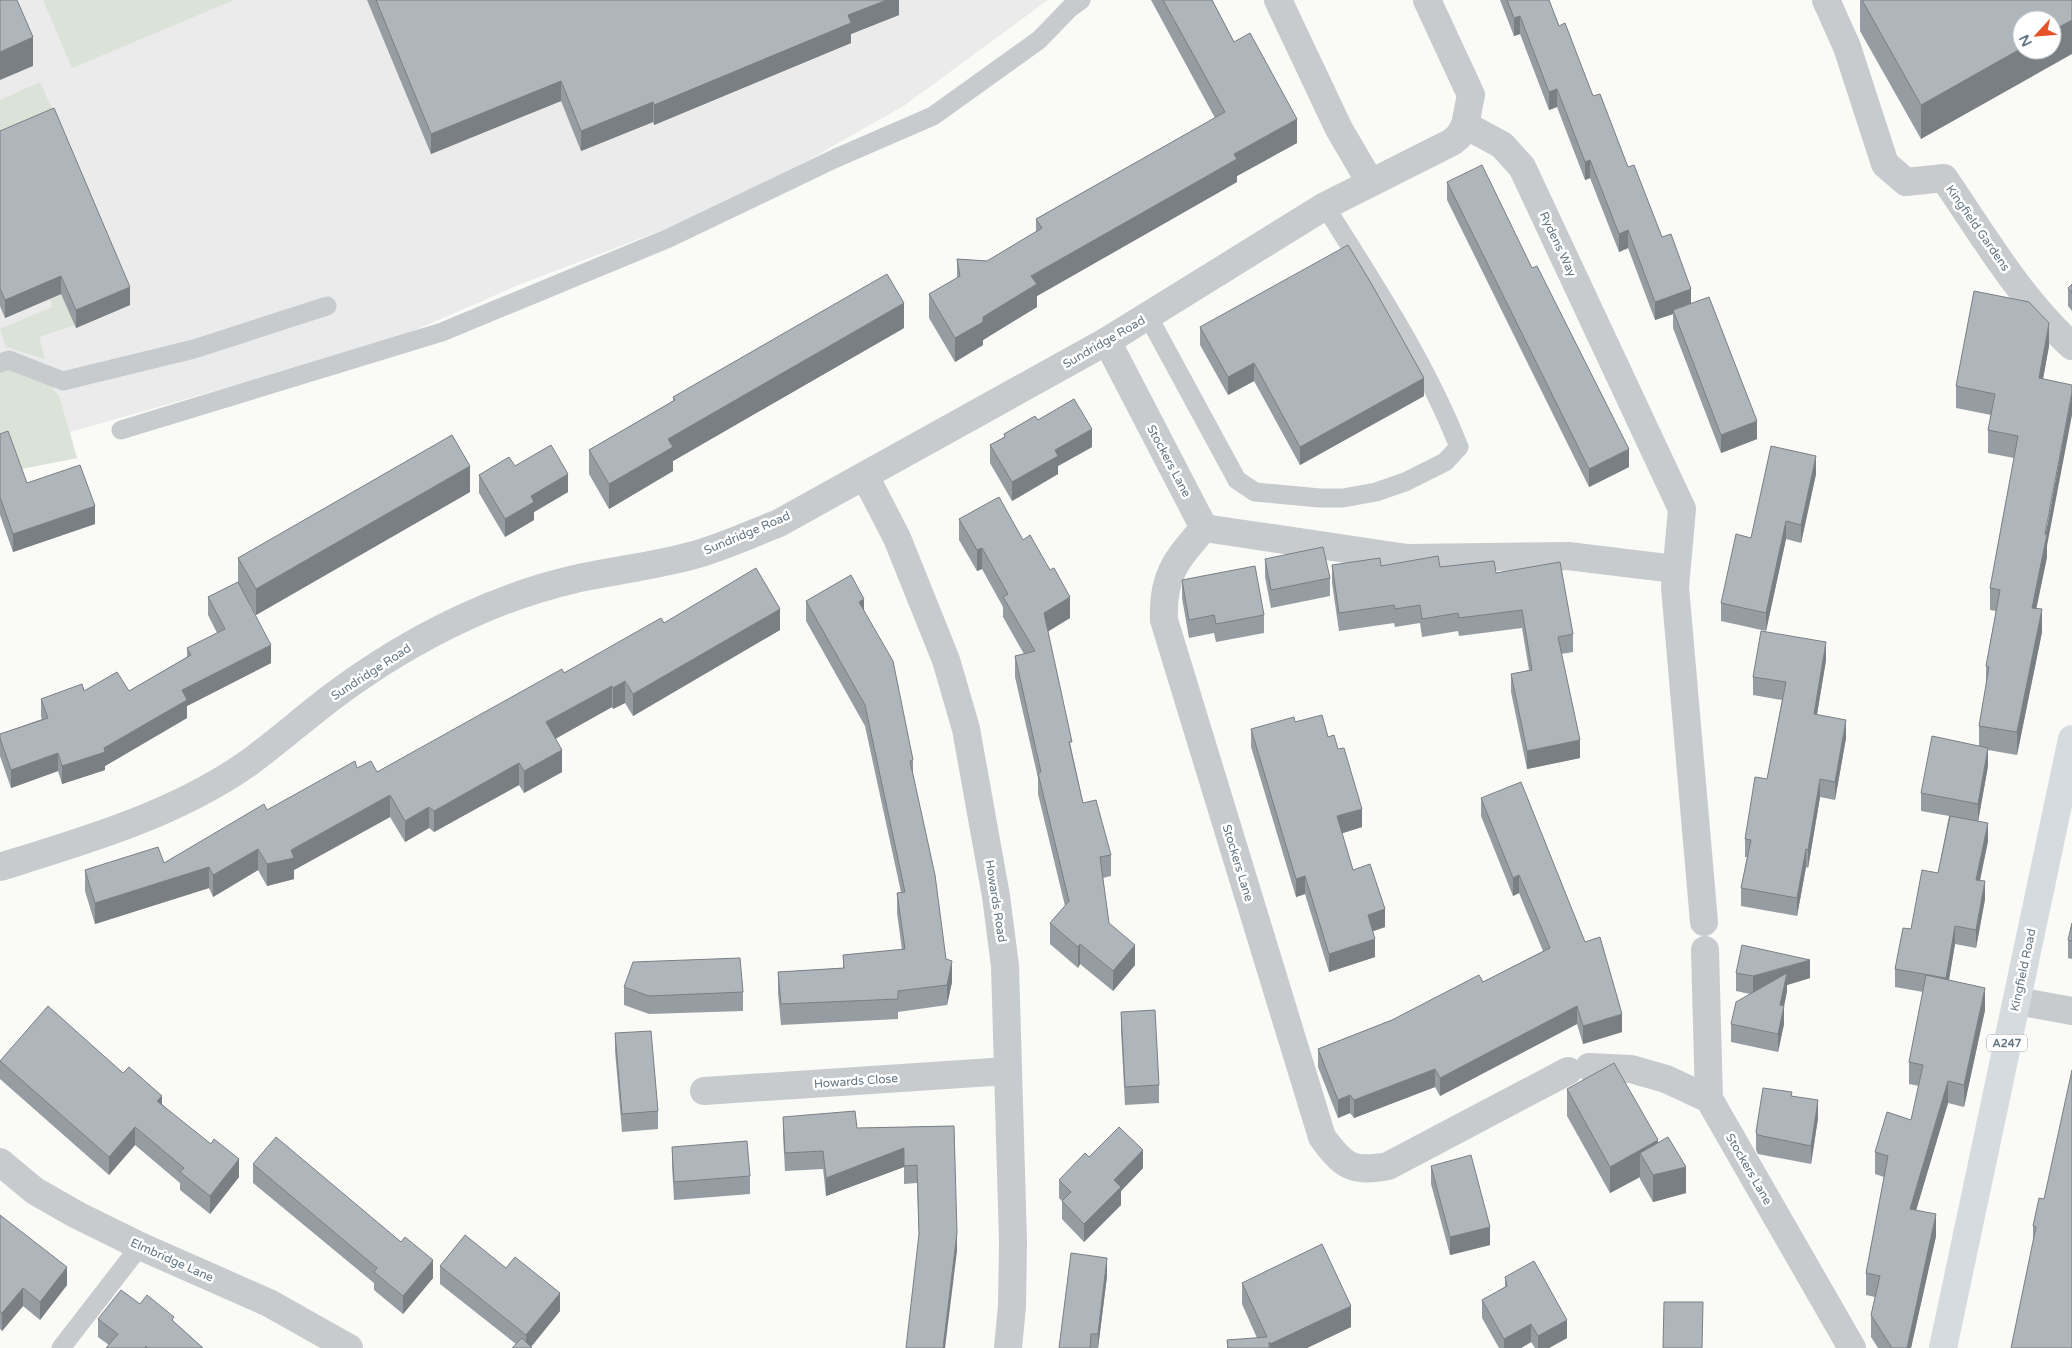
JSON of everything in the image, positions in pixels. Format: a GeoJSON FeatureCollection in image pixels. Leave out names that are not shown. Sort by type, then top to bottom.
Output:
{"type":"FeatureCollection","features":[{"type":"Feature","properties":{"kind":"main road","name":"Kingfield Road"},"geometry":{"type":"LineString","coordinates":[[1943,1348],[2016,1001],[2069,775],[2072,739]]}},
{"type":"Feature","properties":{"kind":"street"},"geometry":{"type":"LineString","coordinates":[[1278,0],[1340,128],[1370,182]]}},
{"type":"Feature","properties":{"kind":"street"},"geometry":{"type":"LineString","coordinates":[[1427,0],[1472,95],[1464,125]]}},
{"type":"Feature","properties":{"kind":"street","name":"Kingfield Gardens"},"geometry":{"type":"LineString","coordinates":[[1826,0],[1848,47],[1885,164],[1906,182],[1944,178],[2010,273],[2058,333],[2072,346]]}},
{"type":"Feature","properties":{"kind":"street","name":"Sundridge Road"},"geometry":{"type":"LineString","coordinates":[[0,867],[120,827],[206,789],[246,764],[331,697],[373,668],[460,619],[497,603],[575,579],[686,557],[734,541],[779,522],[1107,341],[1325,206],[1452,142],[1459,136],[1464,125]]}},
{"type":"Feature","properties":{"kind":"street","name":"Rydens Way"},"geometry":{"type":"LineString","coordinates":[[1464,125],[1502,145],[1522,167],[1682,509],[1675,569]]}},
{"type":"Feature","properties":{"kind":"street","name":"Stockers Lane"},"geometry":{"type":"LineString","coordinates":[[1107,341],[1204,528],[1182,554],[1169,574],[1163,599],[1164,620],[1322,1137],[1337,1157],[1352,1166],[1369,1169],[1388,1166],[1578,1069],[1631,1069],[1666,1079],[1709,1099],[1852,1348]]}},
{"type":"Feature","properties":{"kind":"street","name":"Howards Road"},"geometry":{"type":"LineString","coordinates":[[865,476],[897,538],[946,660],[966,729],[996,896],[1005,966],[1013,1241],[1012,1306],[1008,1348]]}},
{"type":"Feature","properties":{"kind":"street"},"geometry":{"type":"LineString","coordinates":[[1204,528],[1407,558],[1568,556],[1675,569],[1704,922]]}},
{"type":"Feature","properties":{"kind":"street"},"geometry":{"type":"LineString","coordinates":[[1705,950],[1709,1099]]}},
{"type":"Feature","properties":{"kind":"street"},"geometry":{"type":"LineString","coordinates":[[2016,1001],[2072,1010]]}},
{"type":"Feature","properties":{"kind":"street","name":"Howards Close"},"geometry":{"type":"LineString","coordinates":[[704,1091],[1007,1070]]}},
{"type":"Feature","properties":{"kind":"street","name":"Elmbridge Lane"},"geometry":{"type":"LineString","coordinates":[[0,1162],[35,1191],[77,1215],[140,1246],[268,1303],[349,1348]]}},
{"type":"Feature","properties":{"kind":"lane"},"geometry":{"type":"LineString","coordinates":[[121,430],[442,332],[669,238],[836,158],[932,116],[1040,40],[1070,8],[1081,0]]}},
{"type":"Feature","properties":{"kind":"lane"},"geometry":{"type":"LineString","coordinates":[[1148,316],[1237,480],[1255,492],[1320,498],[1343,498],[1376,492],[1405,482],[1445,462],[1459,447],[1446,414],[1402,328],[1325,206]]}},
{"type":"Feature","properties":{"kind":"lane"},"geometry":{"type":"LineString","coordinates":[[0,363],[9,360],[63,381],[194,348],[327,306]]}},
{"type":"Feature","properties":{"kind":"lane"},"geometry":{"type":"LineString","coordinates":[[60,1348],[140,1246]]}},
{"type":"Feature","properties":{"kind":"shaded area"},"geometry":{"type":"Polygon","coordinates":[[[0,0],[1048,0],[905,105],[807,161],[678,224],[516,286],[388,342],[70,432],[77,458],[16,470],[0,476],[0,0]]]}},
{"type":"Feature","properties":{"kind":"shaded area"},"geometry":{"type":"Polygon","coordinates":[[[43,0],[234,0],[72,68],[43,0]]]}},
{"type":"Feature","properties":{"kind":"shaded area"},"geometry":{"type":"Polygon","coordinates":[[[40,82],[90,191],[83,195],[0,148],[0,100],[40,82]]]}},
{"type":"Feature","properties":{"kind":"shaded area"},"geometry":{"type":"Polygon","coordinates":[[[61,294],[75,325],[39,337],[45,359],[6,347],[0,329],[52,307],[50,299],[61,294]]]}},
{"type":"Feature","properties":{"kind":"shaded area"},"geometry":{"type":"Polygon","coordinates":[[[9,369],[48,383],[59,396],[77,458],[16,470],[0,452],[0,371],[9,369]]]}},
{"type":"Feature","properties":{"kind":"building"},"geometry":{"type":"Polygon","coordinates":[[[0,0],[17,0],[33,37],[0,52],[0,0]]]}},
{"type":"Feature","properties":{"kind":"building"},"geometry":{"type":"Polygon","coordinates":[[[376,0],[887,0],[848,15],[851,23],[654,105],[653,102],[581,131],[561,81],[431,134],[376,0]]]}},
{"type":"Feature","properties":{"kind":"building"},"geometry":{"type":"Polygon","coordinates":[[[1163,0],[1212,0],[1234,42],[1250,33],[1297,119],[1234,154],[1237,159],[1031,276],[1037,284],[983,317],[983,322],[955,338],[929,294],[960,276],[957,259],[987,261],[1042,228],[1036,219],[1225,112],[1163,0]]]}},
{"type":"Feature","properties":{"kind":"building"},"geometry":{"type":"Polygon","coordinates":[[[1507,0],[1549,0],[1559,26],[1565,23],[1593,96],[1600,94],[1628,167],[1634,165],[1662,237],[1671,234],[1691,289],[1655,302],[1628,230],[1619,234],[1590,160],[1585,162],[1557,89],[1549,92],[1520,16],[1514,18],[1507,0]]]}},
{"type":"Feature","properties":{"kind":"building"},"geometry":{"type":"Polygon","coordinates":[[[1862,0],[2072,0],[2072,20],[2062,26],[2062,10],[2012,10],[2012,54],[1921,105],[1862,0]]]}},
{"type":"Feature","properties":{"kind":"building"},"geometry":{"type":"Polygon","coordinates":[[[54,108],[130,287],[76,310],[61,276],[5,300],[0,288],[0,131],[54,108]]]}},
{"type":"Feature","properties":{"kind":"building"},"geometry":{"type":"Polygon","coordinates":[[[1482,165],[1532,268],[1537,266],[1629,449],[1589,469],[1447,182],[1482,165]]]}},
{"type":"Feature","properties":{"kind":"building"},"geometry":{"type":"Polygon","coordinates":[[[1348,245],[1424,378],[1300,447],[1254,363],[1228,377],[1200,327],[1348,245]]]}},
{"type":"Feature","properties":{"kind":"building"},"geometry":{"type":"Polygon","coordinates":[[[887,274],[904,303],[668,439],[673,447],[609,484],[589,450],[675,400],[673,397],[887,274]]]}},
{"type":"Feature","properties":{"kind":"building"},"geometry":{"type":"Polygon","coordinates":[[[2072,284],[2072,293],[2068,288],[2072,284]]]}},
{"type":"Feature","properties":{"kind":"building"},"geometry":{"type":"Polygon","coordinates":[[[1974,291],[2029,302],[2049,323],[2039,378],[2072,385],[2045,534],[2047,534],[2032,608],[2042,609],[2017,732],[1979,726],[1989,667],[1986,666],[2000,590],[1990,588],[2018,436],[1988,430],[1995,394],[1956,386],[1974,291]]]}},
{"type":"Feature","properties":{"kind":"building"},"geometry":{"type":"Polygon","coordinates":[[[1709,297],[1757,421],[1721,435],[1673,310],[1709,297]]]}},
{"type":"Feature","properties":{"kind":"building"},"geometry":{"type":"Polygon","coordinates":[[[1074,399],[1092,429],[1055,450],[1058,456],[1012,482],[990,445],[1005,437],[1004,434],[1035,416],[1038,420],[1074,399]]]}},
{"type":"Feature","properties":{"kind":"building"},"geometry":{"type":"Polygon","coordinates":[[[8,431],[27,483],[80,465],[95,506],[13,534],[0,497],[0,434],[8,431]]]}},
{"type":"Feature","properties":{"kind":"building"},"geometry":{"type":"Polygon","coordinates":[[[452,435],[470,466],[256,589],[238,558],[452,435]]]}},
{"type":"Feature","properties":{"kind":"building"},"geometry":{"type":"Polygon","coordinates":[[[551,445],[568,474],[531,496],[534,502],[505,519],[479,475],[509,457],[515,466],[551,445]]]}},
{"type":"Feature","properties":{"kind":"building"},"geometry":{"type":"Polygon","coordinates":[[[1771,446],[1816,456],[1801,525],[1786,521],[1766,613],[1721,603],[1736,534],[1751,538],[1771,446]]]}},
{"type":"Feature","properties":{"kind":"building"},"geometry":{"type":"Polygon","coordinates":[[[999,497],[1023,540],[1030,535],[1050,570],[1054,568],[1070,597],[1044,613],[1083,803],[1096,800],[1111,855],[1100,857],[1109,923],[1135,945],[1113,971],[1080,944],[1078,947],[1050,923],[1069,901],[1038,773],[1041,772],[1015,656],[1035,651],[1003,597],[1008,594],[982,548],[977,550],[959,519],[999,497]]]}},
{"type":"Feature","properties":{"kind":"building"},"geometry":{"type":"Polygon","coordinates":[[[1323,547],[1330,578],[1271,590],[1265,559],[1323,547]]]}},
{"type":"Feature","properties":{"kind":"building"},"geometry":{"type":"Polygon","coordinates":[[[1438,556],[1440,567],[1494,561],[1496,573],[1560,562],[1573,634],[1558,637],[1580,740],[1527,751],[1511,674],[1532,670],[1522,610],[1459,618],[1458,613],[1422,619],[1420,605],[1395,609],[1394,605],[1339,613],[1332,565],[1380,558],[1381,566],[1438,556]]]}},
{"type":"Feature","properties":{"kind":"building"},"geometry":{"type":"Polygon","coordinates":[[[1255,566],[1264,615],[1216,624],[1214,615],[1189,620],[1182,580],[1255,566]]]}},
{"type":"Feature","properties":{"kind":"building"},"geometry":{"type":"Polygon","coordinates":[[[756,568],[780,609],[633,694],[625,681],[613,688],[612,686],[546,722],[562,750],[524,771],[519,763],[434,811],[429,807],[405,821],[390,795],[291,850],[294,858],[267,864],[258,849],[213,875],[209,867],[95,903],[85,870],[158,847],[164,863],[264,804],[267,810],[355,761],[357,768],[371,761],[377,772],[562,669],[564,673],[661,618],[664,623],[756,568]]]}},
{"type":"Feature","properties":{"kind":"building"},"geometry":{"type":"Polygon","coordinates":[[[851,575],[864,599],[859,602],[893,661],[913,760],[910,761],[935,875],[946,959],[952,961],[947,985],[898,991],[898,999],[781,1004],[778,972],[844,968],[843,955],[905,949],[897,893],[905,892],[865,705],[806,601],[851,575]]]}},
{"type":"Feature","properties":{"kind":"building"},"geometry":{"type":"Polygon","coordinates":[[[238,582],[271,645],[182,690],[187,700],[104,748],[105,752],[62,766],[58,753],[11,770],[0,734],[48,718],[41,699],[82,684],[84,691],[117,672],[129,691],[191,655],[187,648],[225,629],[208,597],[238,582]]]}},
{"type":"Feature","properties":{"kind":"building"},"geometry":{"type":"Polygon","coordinates":[[[1761,631],[1826,642],[1814,714],[1846,720],[1835,782],[1820,779],[1808,850],[1806,849],[1797,898],[1741,888],[1751,840],[1745,839],[1755,777],[1767,779],[1786,682],[1753,677],[1761,631]]]}},
{"type":"Feature","properties":{"kind":"building"},"geometry":{"type":"Polygon","coordinates":[[[1322,715],[1328,737],[1334,735],[1338,749],[1344,748],[1362,809],[1337,816],[1353,870],[1370,864],[1385,909],[1368,915],[1375,939],[1329,954],[1305,876],[1296,879],[1251,729],[1294,717],[1295,722],[1322,715]]]}},
{"type":"Feature","properties":{"kind":"building"},"geometry":{"type":"Polygon","coordinates":[[[1932,736],[1988,748],[1978,804],[1921,793],[1932,736]]]}},
{"type":"Feature","properties":{"kind":"building"},"geometry":{"type":"Polygon","coordinates":[[[1521,782],[1585,942],[1600,937],[1622,1014],[1583,1026],[1577,1006],[1440,1078],[1435,1069],[1354,1100],[1350,1095],[1338,1100],[1318,1049],[1392,1020],[1479,975],[1483,982],[1550,948],[1519,875],[1513,878],[1481,798],[1521,782]]]}},
{"type":"Feature","properties":{"kind":"building"},"geometry":{"type":"Polygon","coordinates":[[[1950,816],[1988,823],[1976,880],[1985,881],[1976,930],[1955,926],[1946,978],[1895,969],[1903,928],[1911,929],[1922,870],[1938,873],[1950,816]]]}},
{"type":"Feature","properties":{"kind":"building"},"geometry":{"type":"Polygon","coordinates":[[[2072,923],[2072,941],[2068,940],[2072,923]]]}},
{"type":"Feature","properties":{"kind":"building"},"geometry":{"type":"Polygon","coordinates":[[[1742,945],[1810,960],[1753,976],[1736,973],[1742,945]]]}},
{"type":"Feature","properties":{"kind":"building"},"geometry":{"type":"Polygon","coordinates":[[[740,958],[743,992],[649,996],[624,987],[633,962],[740,958]]]}},
{"type":"Feature","properties":{"kind":"building"},"geometry":{"type":"Polygon","coordinates":[[[1787,973],[1780,1005],[1784,1006],[1778,1034],[1731,1024],[1736,1002],[1787,973]]]}},
{"type":"Feature","properties":{"kind":"building"},"geometry":{"type":"Polygon","coordinates":[[[1926,975],[1985,988],[1964,1085],[1948,1081],[1910,1209],[1936,1214],[1907,1348],[1892,1348],[1871,1315],[1880,1276],[1866,1273],[1888,1156],[1875,1152],[1887,1112],[1911,1120],[1923,1065],[1909,1062],[1926,975]]]}},
{"type":"Feature","properties":{"kind":"building"},"geometry":{"type":"Polygon","coordinates":[[[48,1006],[123,1073],[129,1067],[162,1096],[157,1101],[211,1144],[214,1139],[239,1159],[210,1196],[180,1172],[184,1168],[135,1127],[109,1157],[0,1061],[48,1006]]]}},
{"type":"Feature","properties":{"kind":"building"},"geometry":{"type":"Polygon","coordinates":[[[1155,1010],[1159,1085],[1125,1087],[1121,1012],[1155,1010]]]}},
{"type":"Feature","properties":{"kind":"building"},"geometry":{"type":"Polygon","coordinates":[[[651,1031],[658,1111],[622,1114],[615,1033],[651,1031]]]}},
{"type":"Feature","properties":{"kind":"building"},"geometry":{"type":"Polygon","coordinates":[[[1614,1063],[1658,1140],[1610,1167],[1567,1089],[1614,1063]]]}},
{"type":"Feature","properties":{"kind":"building"},"geometry":{"type":"Polygon","coordinates":[[[2072,1070],[2072,1348],[2011,1348],[2036,1227],[2033,1226],[2039,1198],[2044,1199],[2072,1070]]]}},
{"type":"Feature","properties":{"kind":"building"},"geometry":{"type":"Polygon","coordinates":[[[1763,1088],[1792,1092],[1791,1096],[1818,1100],[1811,1146],[1758,1135],[1756,1132],[1763,1088]]]}},
{"type":"Feature","properties":{"kind":"building"},"geometry":{"type":"Polygon","coordinates":[[[855,1111],[857,1128],[954,1126],[957,1233],[943,1348],[906,1348],[919,1234],[917,1165],[904,1166],[904,1148],[826,1178],[823,1151],[785,1153],[783,1117],[855,1111]]]}},
{"type":"Feature","properties":{"kind":"building"},"geometry":{"type":"Polygon","coordinates":[[[1119,1127],[1143,1150],[1114,1180],[1121,1187],[1084,1224],[1062,1201],[1071,1192],[1059,1180],[1085,1153],[1089,1157],[1119,1127]]]}},
{"type":"Feature","properties":{"kind":"building"},"geometry":{"type":"Polygon","coordinates":[[[276,1137],[401,1242],[405,1237],[433,1260],[403,1296],[374,1272],[377,1268],[253,1164],[276,1137]]]}},
{"type":"Feature","properties":{"kind":"building"},"geometry":{"type":"Polygon","coordinates":[[[1668,1137],[1686,1167],[1653,1175],[1640,1153],[1668,1137]]]}},
{"type":"Feature","properties":{"kind":"building"},"geometry":{"type":"Polygon","coordinates":[[[747,1141],[750,1176],[674,1182],[672,1147],[747,1141]]]}},
{"type":"Feature","properties":{"kind":"building"},"geometry":{"type":"Polygon","coordinates":[[[1471,1155],[1490,1227],[1450,1237],[1431,1166],[1471,1155]]]}},
{"type":"Feature","properties":{"kind":"building"},"geometry":{"type":"Polygon","coordinates":[[[0,1215],[67,1267],[40,1302],[23,1288],[2,1313],[0,1311],[0,1215]]]}},
{"type":"Feature","properties":{"kind":"building"},"geometry":{"type":"Polygon","coordinates":[[[465,1235],[506,1268],[515,1257],[560,1293],[526,1335],[440,1266],[465,1235]]]}},
{"type":"Feature","properties":{"kind":"building"},"geometry":{"type":"Polygon","coordinates":[[[1322,1244],[1351,1306],[1270,1344],[1269,1342],[1269,1348],[1228,1348],[1227,1340],[1267,1337],[1242,1283],[1322,1244]]]}},
{"type":"Feature","properties":{"kind":"building"},"geometry":{"type":"Polygon","coordinates":[[[1071,1253],[1107,1258],[1098,1334],[1091,1334],[1090,1348],[1059,1348],[1071,1253]]]}},
{"type":"Feature","properties":{"kind":"building"},"geometry":{"type":"Polygon","coordinates":[[[1534,1261],[1567,1320],[1538,1336],[1531,1324],[1504,1339],[1482,1300],[1507,1286],[1505,1277],[1534,1261]]]}},
{"type":"Feature","properties":{"kind":"building"},"geometry":{"type":"Polygon","coordinates":[[[121,1290],[140,1304],[147,1295],[174,1317],[172,1320],[203,1348],[148,1348],[146,1346],[144,1348],[106,1348],[118,1334],[98,1319],[121,1290]]]}},
{"type":"Feature","properties":{"kind":"building"},"geometry":{"type":"Polygon","coordinates":[[[1664,1302],[1703,1302],[1702,1348],[1663,1348],[1664,1302]]]}},
{"type":"Feature","properties":{"kind":"building"},"geometry":{"type":"Polygon","coordinates":[[[522,1338],[532,1348],[512,1348],[522,1338]]]}}]}
